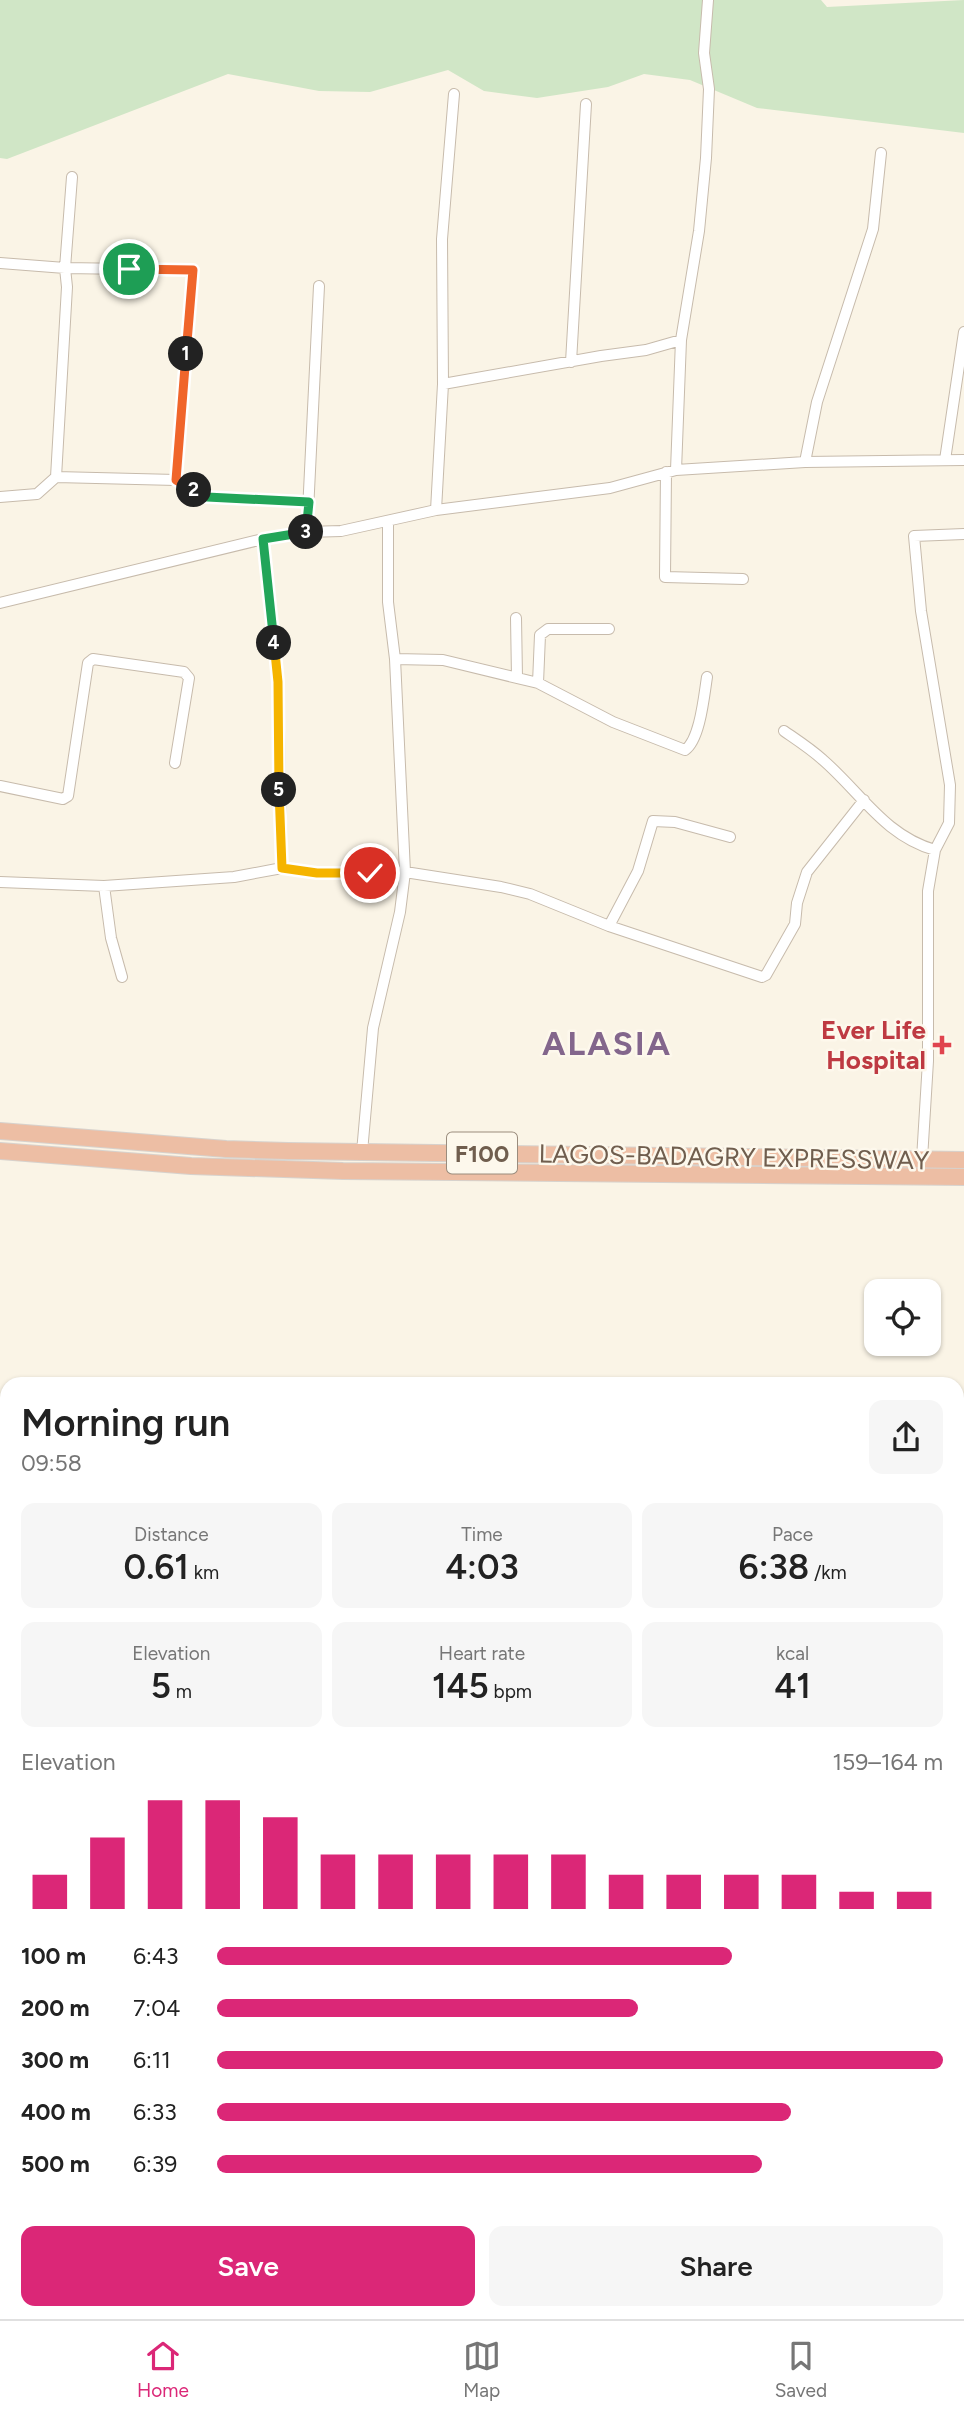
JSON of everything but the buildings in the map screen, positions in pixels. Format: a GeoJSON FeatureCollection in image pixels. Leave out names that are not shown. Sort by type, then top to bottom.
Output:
{"type":"FeatureCollection","features":[{"type":"Feature","properties":{"kind":"highway","name":"LAGOS-BADAGRY EXPRESSWAY"},"geometry":{"type":"LineString","coordinates":[[0,1131],[226,1149],[964,1160]]}},
{"type":"Feature","properties":{"kind":"highway","name":"LAGOS-BADAGRY EXPRESSWAY"},"geometry":{"type":"LineString","coordinates":[[0,1151],[191,1166],[343,1171],[964,1177]]}},
{"type":"Feature","properties":{"kind":"street"},"geometry":{"type":"LineString","coordinates":[[708,0],[704,53],[709,89],[706,159],[699,231],[681,341],[666,578],[743,579]]}},
{"type":"Feature","properties":{"kind":"street"},"geometry":{"type":"LineString","coordinates":[[436,510],[443,384],[442,239],[454,94]]}},
{"type":"Feature","properties":{"kind":"street"},"geometry":{"type":"LineString","coordinates":[[571,362],[586,104]]}},
{"type":"Feature","properties":{"kind":"street"},"geometry":{"type":"LineString","coordinates":[[806,462],[817,402],[873,229],[881,153]]}},
{"type":"Feature","properties":{"kind":"street"},"geometry":{"type":"LineString","coordinates":[[56,477],[67,286],[65,268],[72,177]]}},
{"type":"Feature","properties":{"kind":"street"},"geometry":{"type":"LineString","coordinates":[[0,262],[65,268],[193,270],[176,480]]}},
{"type":"Feature","properties":{"kind":"street"},"geometry":{"type":"LineString","coordinates":[[307,532],[319,286]]}},
{"type":"Feature","properties":{"kind":"street"},"geometry":{"type":"LineString","coordinates":[[945,460],[964,332]]}},
{"type":"Feature","properties":{"kind":"street"},"geometry":{"type":"LineString","coordinates":[[443,384],[646,351],[681,341]]}},
{"type":"Feature","properties":{"kind":"street"},"geometry":{"type":"LineString","coordinates":[[0,603],[263,539],[307,532],[341,531],[436,510],[610,488],[671,471],[806,462],[964,460]]}},
{"type":"Feature","properties":{"kind":"street"},"geometry":{"type":"LineString","coordinates":[[0,497],[37,494],[56,477],[176,480],[207,497],[309,502]]}},
{"type":"Feature","properties":{"kind":"street"},"geometry":{"type":"LineString","coordinates":[[362,1152],[373,1028],[400,912],[405,872],[395,659],[388,602],[388,521]]}},
{"type":"Feature","properties":{"kind":"street"},"geometry":{"type":"LineString","coordinates":[[922,1159],[928,1060],[928,891],[935,850],[949,823],[950,785],[923,622],[914,536],[964,534]]}},
{"type":"Feature","properties":{"kind":"street"},"geometry":{"type":"LineString","coordinates":[[263,539],[278,682],[282,868]]}},
{"type":"Feature","properties":{"kind":"street"},"geometry":{"type":"LineString","coordinates":[[516,618],[517,677]]}},
{"type":"Feature","properties":{"kind":"street"},"geometry":{"type":"LineString","coordinates":[[538,683],[540,635],[543,631],[609,629]]}},
{"type":"Feature","properties":{"kind":"street"},"geometry":{"type":"LineString","coordinates":[[0,786],[63,799],[68,796],[88,663],[93,659],[184,672],[189,678],[176,763]]}},
{"type":"Feature","properties":{"kind":"street"},"geometry":{"type":"LineString","coordinates":[[395,659],[443,660],[538,683],[613,722],[685,751],[690,747],[697,729],[707,677]]}},
{"type":"Feature","properties":{"kind":"street"},"geometry":{"type":"LineString","coordinates":[[784,731],[823,759],[888,826],[906,840],[935,850]]}},
{"type":"Feature","properties":{"kind":"street"},"geometry":{"type":"LineString","coordinates":[[0,882],[104,886],[234,877],[282,868],[317,873],[405,872],[530,894],[609,926],[758,977],[766,975],[794,923],[807,872],[864,800]]}},
{"type":"Feature","properties":{"kind":"street"},"geometry":{"type":"LineString","coordinates":[[609,926],[638,871],[653,821],[676,822],[730,837]]}},
{"type":"Feature","properties":{"kind":"street"},"geometry":{"type":"LineString","coordinates":[[104,886],[112,947],[122,977]]}},
{"type":"Feature","properties":{"kind":"green space"},"geometry":{"type":"Polygon","coordinates":[[[0,0],[821,0],[827,7],[964,0],[964,133],[757,108],[690,80],[644,74],[608,87],[537,98],[484,91],[448,70],[370,92],[319,91],[228,74],[7,159],[0,158],[0,0]]]}},
{"type":"Feature","properties":{"kind":"place","name":"Ever Life Hospital"},"geometry":{"type":"Point","coordinates":[942,1045]}},
{"type":"Feature","properties":{"kind":"district","name":"ALASIA"},"geometry":{"type":"Point","coordinates":[607,1043]}},
{"type":"Feature","properties":{"kind":"route"},"geometry":{"type":"LineString","coordinates":[[129,269],[193,270],[176,480],[207,497],[309,502],[307,532],[263,539],[278,682],[282,868],[317,873],[370,873]]}}]}
